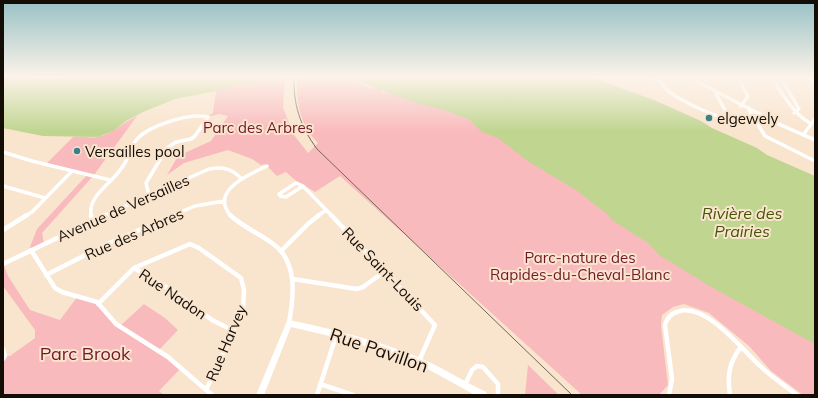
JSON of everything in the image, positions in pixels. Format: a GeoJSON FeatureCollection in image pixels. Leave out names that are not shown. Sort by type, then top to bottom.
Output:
{"type":"FeatureCollection","features":[{"type":"Feature","properties":{"kind":"street"},"geometry":{"type":"LineString","coordinates":[[676,95],[727,119],[728,115],[716,95]]}},
{"type":"Feature","properties":{"kind":"street"},"geometry":{"type":"LineString","coordinates":[[717,95],[815,140]]}},
{"type":"Feature","properties":{"kind":"street"},"geometry":{"type":"LineString","coordinates":[[741,106],[748,96],[747,95]]}},
{"type":"Feature","properties":{"kind":"street"},"geometry":{"type":"LineString","coordinates":[[782,95],[794,113],[800,119],[810,123]]}},
{"type":"Feature","properties":{"kind":"street"},"geometry":{"type":"LineString","coordinates":[[790,95],[799,109],[794,113]]}},
{"type":"Feature","properties":{"kind":"street"},"geometry":{"type":"LineString","coordinates":[[749,110],[765,136],[815,160]]}},
{"type":"Feature","properties":{"kind":"street"},"geometry":{"type":"LineString","coordinates":[[92,221],[90,212],[91,204],[124,164],[134,143],[140,136],[174,121],[198,116],[208,117],[195,136],[191,139],[172,144],[167,148],[146,183],[149,196]]}},
{"type":"Feature","properties":{"kind":"street"},"geometry":{"type":"LineString","coordinates":[[803,135],[810,123],[815,119]]}},
{"type":"Feature","properties":{"kind":"street"},"geometry":{"type":"LineString","coordinates":[[3,152],[32,162],[110,180]]}},
{"type":"Feature","properties":{"kind":"street","name":"Avenue de Versailles"},"geometry":{"type":"LineString","coordinates":[[3,264],[92,221],[210,169],[219,166],[231,169],[242,179]]}},
{"type":"Feature","properties":{"kind":"street"},"geometry":{"type":"LineString","coordinates":[[260,395],[289,322],[294,298],[294,279],[289,264],[281,251],[231,217],[227,212],[224,201],[225,194],[229,189],[242,179],[267,166]]}},
{"type":"Feature","properties":{"kind":"street"},"geometry":{"type":"LineString","coordinates":[[3,230],[27,216],[72,171]]}},
{"type":"Feature","properties":{"kind":"street"},"geometry":{"type":"LineString","coordinates":[[299,182],[303,186],[286,197],[280,196],[280,194],[296,183],[299,182]]}},
{"type":"Feature","properties":{"kind":"street"},"geometry":{"type":"LineString","coordinates":[[3,186],[46,198]]}},
{"type":"Feature","properties":{"kind":"street","name":"Rue Saint-Louis"},"geometry":{"type":"LineString","coordinates":[[303,186],[435,325],[419,361]]}},
{"type":"Feature","properties":{"kind":"street","name":"Rue des Arbres"},"geometry":{"type":"LineString","coordinates":[[46,275],[107,244],[195,206],[224,201]]}},
{"type":"Feature","properties":{"kind":"street"},"geometry":{"type":"LineString","coordinates":[[281,251],[308,224],[326,210]]}},
{"type":"Feature","properties":{"kind":"street","name":"Rue Harvey"},"geometry":{"type":"LineString","coordinates":[[98,304],[134,268],[190,244],[199,248],[242,278],[245,296],[243,310],[206,390]]}},
{"type":"Feature","properties":{"kind":"street"},"geometry":{"type":"LineString","coordinates":[[31,250],[55,288],[62,292],[89,299],[98,304],[116,324],[168,357],[212,395]]}},
{"type":"Feature","properties":{"kind":"street","name":"Rue Nadon"},"geometry":{"type":"LineString","coordinates":[[134,268],[176,293],[212,320],[234,331]]}},
{"type":"Feature","properties":{"kind":"street"},"geometry":{"type":"LineString","coordinates":[[294,279],[357,289],[364,287],[385,271]]}},
{"type":"Feature","properties":{"kind":"street"},"geometry":{"type":"LineString","coordinates":[[669,395],[672,379],[665,325],[670,315],[679,310],[703,315],[723,328],[757,363],[797,395]]}},
{"type":"Feature","properties":{"kind":"street","name":"Rue Pavillon"},"geometry":{"type":"LineString","coordinates":[[289,322],[337,333],[374,344],[419,361],[483,395]]}},
{"type":"Feature","properties":{"kind":"street"},"geometry":{"type":"LineString","coordinates":[[317,395],[337,333]]}},
{"type":"Feature","properties":{"kind":"street"},"geometry":{"type":"LineString","coordinates":[[730,395],[728,369],[731,361],[741,346]]}},
{"type":"Feature","properties":{"kind":"street"},"geometry":{"type":"LineString","coordinates":[[3,349],[5,356],[3,359]]}},
{"type":"Feature","properties":{"kind":"street"},"geometry":{"type":"LineString","coordinates":[[465,386],[472,370],[477,366],[483,367],[498,384],[498,395]]}},
{"type":"Feature","properties":{"kind":"street"},"geometry":{"type":"LineString","coordinates":[[320,384],[352,395]]}},
{"type":"Feature","properties":{"kind":"green space","name":"Parc-nature des Rapides-du-Cheval-Blanc"},"geometry":{"type":"Polygon","coordinates":[[[216,95],[284,95],[283,108],[294,135],[308,153],[318,143],[312,136],[303,120],[297,95],[396,95],[414,99],[469,95],[815,286],[815,395],[803,395],[771,371],[749,346],[709,313],[684,304],[673,307],[662,315],[661,326],[668,385],[659,395],[582,395],[340,176],[315,192],[295,180],[286,172],[277,176],[265,164],[261,165],[252,159],[228,150],[184,163],[167,175],[178,156],[211,141],[228,116],[219,114],[207,117],[213,113],[216,95]]]}},
{"type":"Feature","properties":{"kind":"green space"},"geometry":{"type":"Polygon","coordinates":[[[137,116],[94,175],[42,233],[44,244],[28,252],[37,229],[87,175],[45,165],[73,137],[98,137],[109,133],[137,116]]]}},
{"type":"Feature","properties":{"kind":"green space","name":"Parc Brook"},"geometry":{"type":"Polygon","coordinates":[[[3,263],[8,276],[30,310],[60,320],[78,296],[97,302],[120,326],[144,304],[165,318],[178,330],[159,350],[181,368],[159,391],[164,395],[3,395],[3,359],[5,356],[10,356],[35,338],[35,330],[3,286],[3,263]]]}},
{"type":"Feature","properties":{"kind":"green space"},"geometry":{"type":"Polygon","coordinates":[[[528,365],[559,395],[525,395],[528,365]]]}},
{"type":"Feature","properties":{"kind":"water"},"geometry":{"type":"Polygon","coordinates":[[[3,95],[198,95],[175,99],[143,112],[126,121],[113,131],[98,137],[43,136],[3,128],[3,95]]]}},
{"type":"Feature","properties":{"kind":"water","name":"Rivière des Prairies"},"geometry":{"type":"Polygon","coordinates":[[[393,95],[639,95],[701,121],[712,128],[757,148],[767,155],[815,176],[815,344],[713,288],[659,255],[648,243],[612,220],[607,214],[576,190],[529,162],[498,138],[482,132],[470,120],[445,110],[419,104],[393,95]]]}},
{"type":"Feature","properties":{"kind":"tram line"},"geometry":{"type":"LineString","coordinates":[[295,95],[296,105],[302,123],[317,149],[572,395]]}},
{"type":"Feature","properties":{"kind":"place","name":"elgewely"},"geometry":{"type":"Point","coordinates":[709,118]}},
{"type":"Feature","properties":{"kind":"place","name":"Versailles pool"},"geometry":{"type":"Point","coordinates":[77,151]}},
{"type":"Feature","properties":{"kind":"park label","name":"Parc des Arbres"},"geometry":{"type":"Point","coordinates":[258,127]}}]}
